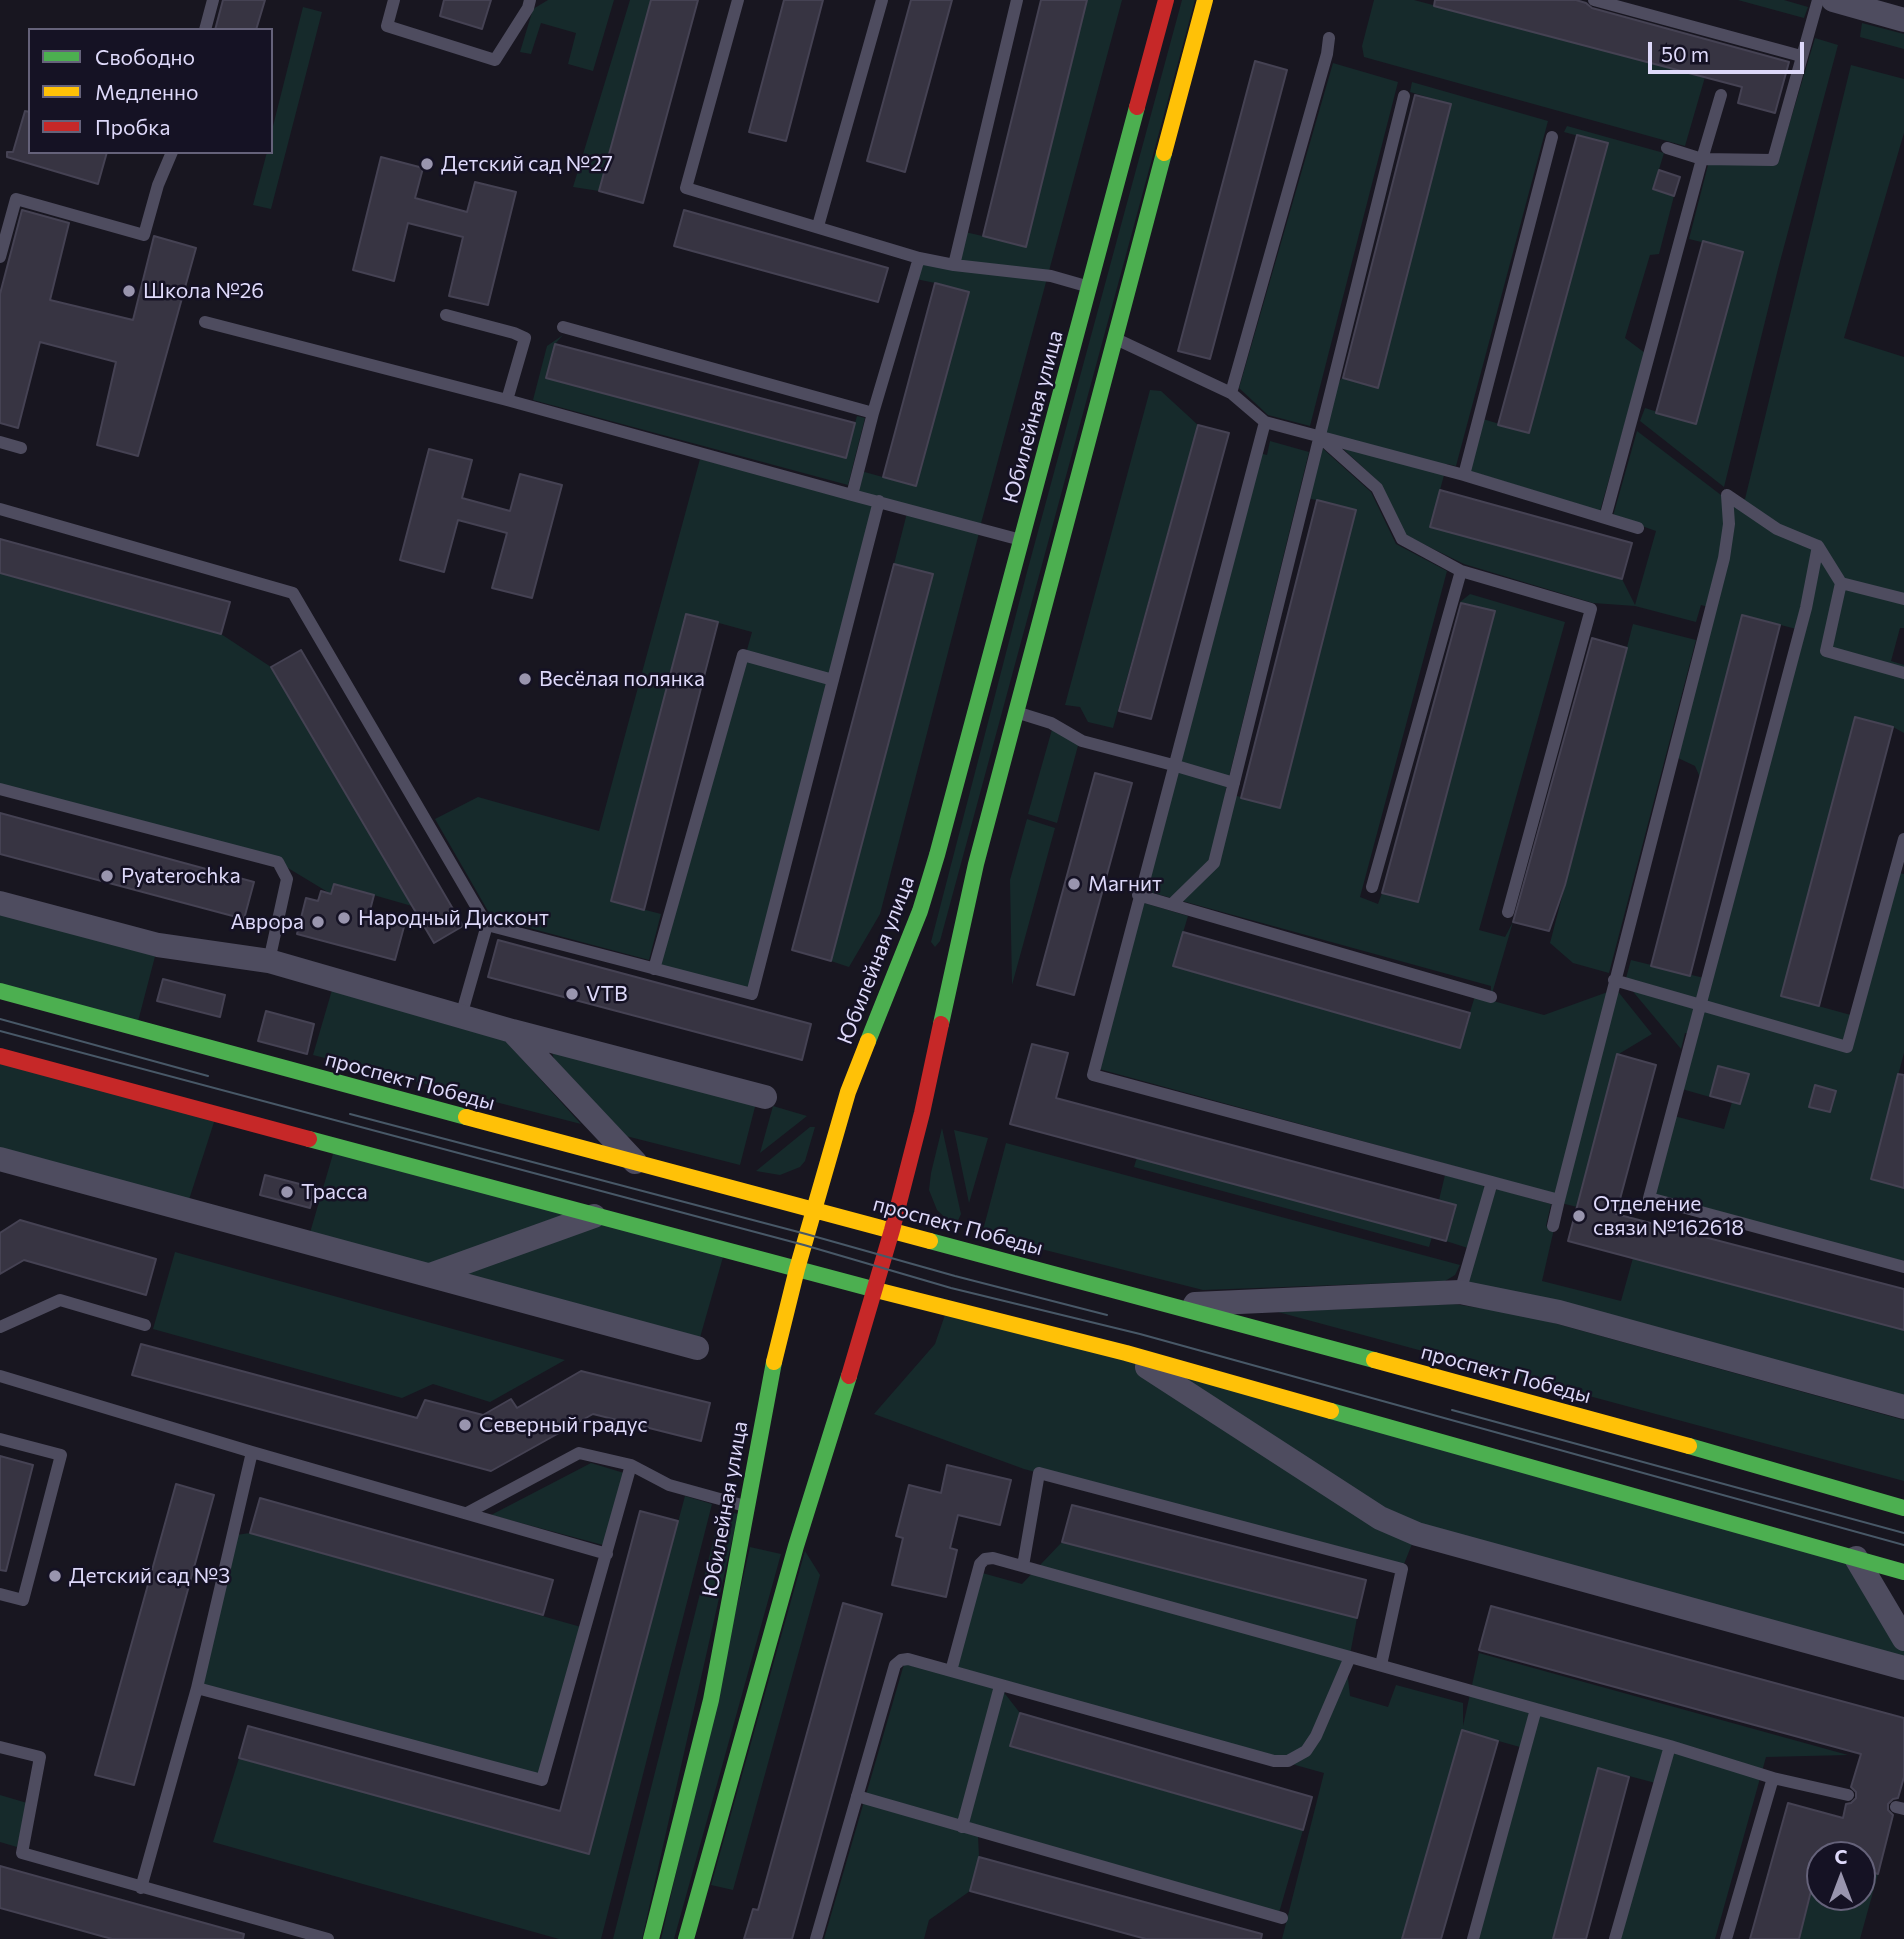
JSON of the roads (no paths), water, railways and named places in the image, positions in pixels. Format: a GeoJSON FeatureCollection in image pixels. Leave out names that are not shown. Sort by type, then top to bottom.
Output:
{"type":"FeatureCollection","features":[{"type":"Feature","properties":{"kind":"street","name":"Юбилейная улица"},"geometry":{"type":"LineString","coordinates":[[651,1939],[750,1535],[747,1507],[772,1370],[797,1269],[848,1092],[908,954],[937,855],[1166,0]]}},
{"type":"Feature","properties":{"kind":"street"},"geometry":{"type":"LineString","coordinates":[[686,1939],[789,1545],[876,1290],[922,1113],[946,965],[1205,0]]}},
{"type":"Feature","properties":{"kind":"street"},"geometry":{"type":"LineString","coordinates":[[1833,0],[1904,20]]}},
{"type":"Feature","properties":{"kind":"street"},"geometry":{"type":"LineString","coordinates":[[0,903],[158,945],[269,961],[512,1031],[765,1097]]}},
{"type":"Feature","properties":{"kind":"street","name":"проспект Победы"},"geometry":{"type":"LineString","coordinates":[[0,991],[1173,1305],[1748,1462],[1904,1508]]}},
{"type":"Feature","properties":{"kind":"street"},"geometry":{"type":"LineString","coordinates":[[512,1031],[636,1162]]}},
{"type":"Feature","properties":{"kind":"street"},"geometry":{"type":"LineString","coordinates":[[0,1056],[594,1216],[1126,1353],[1904,1572]]}},
{"type":"Feature","properties":{"kind":"street"},"geometry":{"type":"LineString","coordinates":[[0,1159],[697,1348]]}},
{"type":"Feature","properties":{"kind":"street"},"geometry":{"type":"LineString","coordinates":[[430,1275],[594,1216]]}},
{"type":"Feature","properties":{"kind":"street"},"geometry":{"type":"LineString","coordinates":[[1173,1305],[1460,1292],[1559,1312],[1904,1407]]}},
{"type":"Feature","properties":{"kind":"street"},"geometry":{"type":"LineString","coordinates":[[1126,1353],[1380,1518],[1417,1534],[1904,1668]]}},
{"type":"Feature","properties":{"kind":"street"},"geometry":{"type":"LineString","coordinates":[[1856,1558],[1904,1639]]}},
{"type":"Feature","properties":{"kind":"lane"},"geometry":{"type":"LineString","coordinates":[[206,28],[213,0]]}},
{"type":"Feature","properties":{"kind":"lane"},"geometry":{"type":"LineString","coordinates":[[394,0],[387,26],[495,60],[528,8],[530,0]]}},
{"type":"Feature","properties":{"kind":"lane"},"geometry":{"type":"LineString","coordinates":[[738,0],[686,188],[919,258],[954,265],[1051,276],[1090,288]]}},
{"type":"Feature","properties":{"kind":"lane"},"geometry":{"type":"LineString","coordinates":[[818,226],[882,0]]}},
{"type":"Feature","properties":{"kind":"lane"},"geometry":{"type":"LineString","coordinates":[[954,265],[1017,0]]}},
{"type":"Feature","properties":{"kind":"lane"},"geometry":{"type":"LineString","coordinates":[[1594,0],[1801,56]]}},
{"type":"Feature","properties":{"kind":"lane"},"geometry":{"type":"LineString","coordinates":[[1667,148],[1702,159],[1773,160],[1818,0]]}},
{"type":"Feature","properties":{"kind":"lane"},"geometry":{"type":"LineString","coordinates":[[1231,393],[1327,54],[1329,38]]}},
{"type":"Feature","properties":{"kind":"lane"},"geometry":{"type":"LineString","coordinates":[[1605,518],[1721,95]]}},
{"type":"Feature","properties":{"kind":"lane"},"geometry":{"type":"LineString","coordinates":[[1172,904],[1214,863],[1404,96]]}},
{"type":"Feature","properties":{"kind":"lane"},"geometry":{"type":"LineString","coordinates":[[1464,475],[1552,137]]}},
{"type":"Feature","properties":{"kind":"lane"},"geometry":{"type":"LineString","coordinates":[[0,257],[16,199],[144,235],[158,186],[171,154]]}},
{"type":"Feature","properties":{"kind":"lane"},"geometry":{"type":"LineString","coordinates":[[852,495],[919,258]]}},
{"type":"Feature","properties":{"kind":"lane"},"geometry":{"type":"LineString","coordinates":[[446,315],[525,338],[508,400]]}},
{"type":"Feature","properties":{"kind":"lane"},"geometry":{"type":"LineString","coordinates":[[205,322],[508,400],[1021,540]]}},
{"type":"Feature","properties":{"kind":"lane"},"geometry":{"type":"LineString","coordinates":[[564,327],[873,413]]}},
{"type":"Feature","properties":{"kind":"lane"},"geometry":{"type":"LineString","coordinates":[[1116,339],[1231,393],[1265,422],[1464,475],[1638,528]]}},
{"type":"Feature","properties":{"kind":"lane"},"geometry":{"type":"LineString","coordinates":[[1265,422],[1138,895],[1093,1075],[1559,1200]]}},
{"type":"Feature","properties":{"kind":"lane"},"geometry":{"type":"LineString","coordinates":[[1318,436],[1377,488],[1402,539],[1461,570],[1591,609],[1508,912]]}},
{"type":"Feature","properties":{"kind":"lane"},"geometry":{"type":"LineString","coordinates":[[0,442],[21,448]]}},
{"type":"Feature","properties":{"kind":"lane"},"geometry":{"type":"LineString","coordinates":[[1553,1226],[1724,558],[1729,524],[1727,495],[1777,529],[1818,546],[1841,583],[1904,599]]}},
{"type":"Feature","properties":{"kind":"lane"},"geometry":{"type":"LineString","coordinates":[[0,509],[293,593],[487,925],[752,994],[879,501]]}},
{"type":"Feature","properties":{"kind":"lane"},"geometry":{"type":"LineString","coordinates":[[1818,546],[1807,608],[1648,1198],[1904,1267]]}},
{"type":"Feature","properties":{"kind":"lane"},"geometry":{"type":"LineString","coordinates":[[1372,887],[1461,570]]}},
{"type":"Feature","properties":{"kind":"lane"},"geometry":{"type":"LineString","coordinates":[[1841,583],[1826,651],[1904,673]]}},
{"type":"Feature","properties":{"kind":"lane"},"geometry":{"type":"LineString","coordinates":[[654,969],[743,655],[833,680]]}},
{"type":"Feature","properties":{"kind":"lane"},"geometry":{"type":"LineString","coordinates":[[1015,712],[1051,723],[1082,741],[1234,783]]}},
{"type":"Feature","properties":{"kind":"lane"},"geometry":{"type":"LineString","coordinates":[[0,789],[278,862],[287,879],[269,961]]}},
{"type":"Feature","properties":{"kind":"lane"},"geometry":{"type":"LineString","coordinates":[[1614,980],[1847,1047],[1904,839]]}},
{"type":"Feature","properties":{"kind":"lane"},"geometry":{"type":"LineString","coordinates":[[1138,895],[1492,997]]}},
{"type":"Feature","properties":{"kind":"lane"},"geometry":{"type":"LineString","coordinates":[[461,1016],[487,925]]}},
{"type":"Feature","properties":{"kind":"lane"},"geometry":{"type":"LineString","coordinates":[[1460,1292],[1492,1182]]}},
{"type":"Feature","properties":{"kind":"lane"},"geometry":{"type":"LineString","coordinates":[[0,1327],[60,1300],[145,1325]]}},
{"type":"Feature","properties":{"kind":"lane"},"geometry":{"type":"LineString","coordinates":[[0,1376],[607,1554]]}},
{"type":"Feature","properties":{"kind":"lane"},"geometry":{"type":"LineString","coordinates":[[0,1439],[61,1455],[23,1600],[0,1594]]}},
{"type":"Feature","properties":{"kind":"lane"},"geometry":{"type":"LineString","coordinates":[[141,1888],[197,1688],[252,1452]]}},
{"type":"Feature","properties":{"kind":"lane"},"geometry":{"type":"LineString","coordinates":[[467,1513],[579,1453],[631,1465],[669,1485],[747,1507]]}},
{"type":"Feature","properties":{"kind":"lane"},"geometry":{"type":"LineString","coordinates":[[197,1688],[541,1780],[631,1465]]}},
{"type":"Feature","properties":{"kind":"lane"},"geometry":{"type":"LineString","coordinates":[[1023,1566],[1039,1473],[1402,1569],[1381,1665]]}},
{"type":"Feature","properties":{"kind":"lane"},"geometry":{"type":"LineString","coordinates":[[951,1671],[980,1564],[985,1559],[993,1558],[1670,1746],[1773,1778],[1849,1795]]}},
{"type":"Feature","properties":{"kind":"lane"},"geometry":{"type":"LineString","coordinates":[[816,1939],[895,1665],[901,1660],[908,1659],[1274,1761],[1288,1761],[1306,1751],[1316,1736],[1350,1657]]}},
{"type":"Feature","properties":{"kind":"lane"},"geometry":{"type":"LineString","coordinates":[[962,1827],[1000,1686]]}},
{"type":"Feature","properties":{"kind":"lane"},"geometry":{"type":"LineString","coordinates":[[1473,1939],[1536,1709]]}},
{"type":"Feature","properties":{"kind":"lane"},"geometry":{"type":"LineString","coordinates":[[1615,1939],[1670,1746]]}},
{"type":"Feature","properties":{"kind":"lane"},"geometry":{"type":"LineString","coordinates":[[0,1747],[40,1757],[22,1853],[328,1939]]}},
{"type":"Feature","properties":{"kind":"lane"},"geometry":{"type":"LineString","coordinates":[[1726,1939],[1773,1778]]}},
{"type":"Feature","properties":{"kind":"lane"},"geometry":{"type":"LineString","coordinates":[[857,1796],[1282,1918]]}},
{"type":"Feature","properties":{"kind":"tram line"},"geometry":{"type":"LineString","coordinates":[[0,1019],[208,1076]]}},
{"type":"Feature","properties":{"kind":"tram line"},"geometry":{"type":"LineString","coordinates":[[0,1031],[804,1245],[951,1288],[1140,1334],[1904,1545]]}},
{"type":"Feature","properties":{"kind":"tram line"},"geometry":{"type":"LineString","coordinates":[[350,1114],[1107,1315]]}},
{"type":"Feature","properties":{"kind":"tram line"},"geometry":{"type":"LineString","coordinates":[[1452,1410],[1904,1533]]}},
{"type":"Feature","properties":{"kind":"place","name":"Детский сад №27"},"geometry":{"type":"Point","coordinates":[427,164]}},
{"type":"Feature","properties":{"kind":"place","name":"Школа №26"},"geometry":{"type":"Point","coordinates":[129,291]}},
{"type":"Feature","properties":{"kind":"place","name":"Весёлая полянка"},"geometry":{"type":"Point","coordinates":[525,679]}},
{"type":"Feature","properties":{"kind":"place","name":"Pyaterochka"},"geometry":{"type":"Point","coordinates":[107,876]}},
{"type":"Feature","properties":{"kind":"place","name":"Магнит"},"geometry":{"type":"Point","coordinates":[1074,884]}},
{"type":"Feature","properties":{"kind":"place","name":"Народный Дисконт"},"geometry":{"type":"Point","coordinates":[344,918]}},
{"type":"Feature","properties":{"kind":"place","name":"Аврора"},"geometry":{"type":"Point","coordinates":[318,922]}},
{"type":"Feature","properties":{"kind":"place","name":"VTB"},"geometry":{"type":"Point","coordinates":[572,994]}},
{"type":"Feature","properties":{"kind":"place","name":"Трасса"},"geometry":{"type":"Point","coordinates":[287,1192]}},
{"type":"Feature","properties":{"kind":"place","name":"Отделение связи №162618"},"geometry":{"type":"Point","coordinates":[1579,1216]}},
{"type":"Feature","properties":{"kind":"place","name":"Северный градус"},"geometry":{"type":"Point","coordinates":[465,1425]}},
{"type":"Feature","properties":{"kind":"place","name":"Детский сад №3"},"geometry":{"type":"Point","coordinates":[55,1576]}}]}
